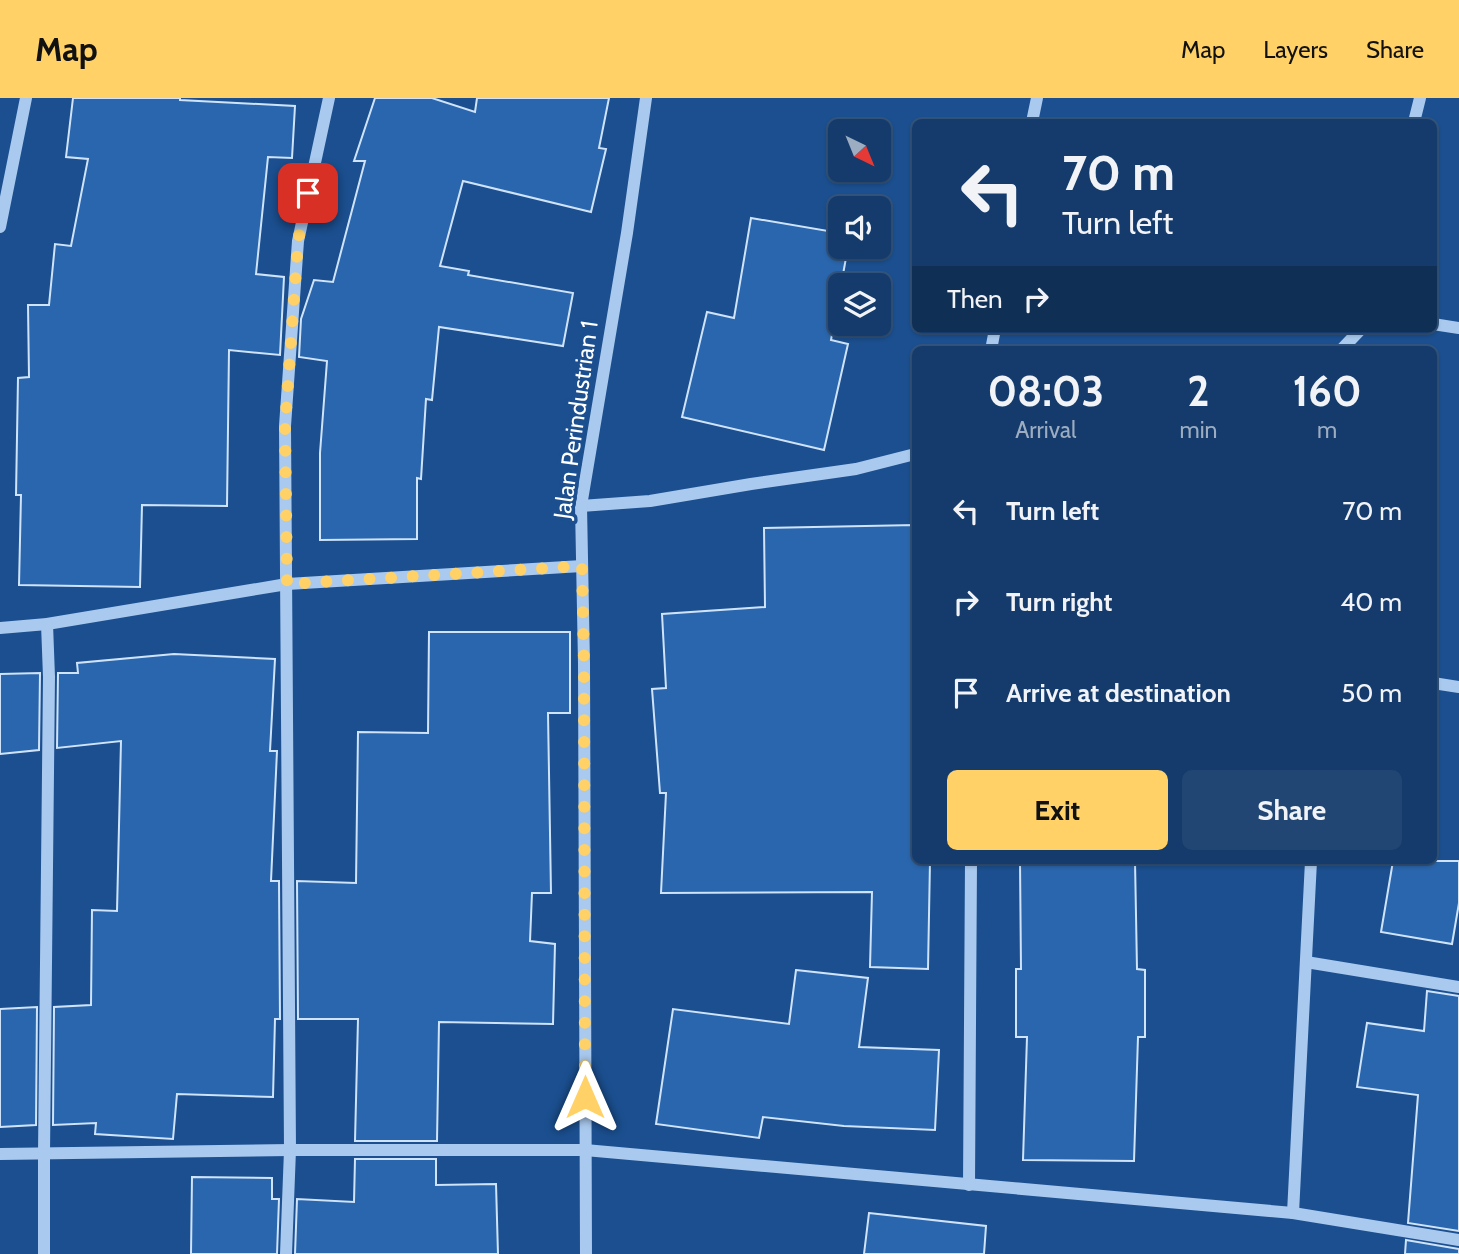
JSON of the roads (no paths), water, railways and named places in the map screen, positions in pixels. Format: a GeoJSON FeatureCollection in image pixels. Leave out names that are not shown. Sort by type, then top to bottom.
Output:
{"type":"FeatureCollection","features":[{"type":"Feature","properties":{"kind":"street"},"geometry":{"type":"LineString","coordinates":[[0,227],[26,98]]}},
{"type":"Feature","properties":{"kind":"street"},"geometry":{"type":"LineString","coordinates":[[286,1254],[289,1150],[285,426],[298,241],[329,98]]}},
{"type":"Feature","properties":{"kind":"street","name":"Jalan Perindustrian 1"},"geometry":{"type":"LineString","coordinates":[[586,1254],[584,663],[580,506],[646,98]]}},
{"type":"Feature","properties":{"kind":"street"},"geometry":{"type":"LineString","coordinates":[[1033,119],[1037,98]]}},
{"type":"Feature","properties":{"kind":"street"},"geometry":{"type":"LineString","coordinates":[[1416,119],[1420,98]]}},
{"type":"Feature","properties":{"kind":"street"},"geometry":{"type":"LineString","coordinates":[[1437,325],[1459,328]]}},
{"type":"Feature","properties":{"kind":"street"},"geometry":{"type":"LineString","coordinates":[[1345,346],[1357,333]]}},
{"type":"Feature","properties":{"kind":"street"},"geometry":{"type":"LineString","coordinates":[[580,506],[650,501],[856,469],[912,455]]}},
{"type":"Feature","properties":{"kind":"street"},"geometry":{"type":"LineString","coordinates":[[0,628],[47,624],[287,584],[582,566]]}},
{"type":"Feature","properties":{"kind":"street"},"geometry":{"type":"LineString","coordinates":[[44,1254],[49,677],[47,624]]}},
{"type":"Feature","properties":{"kind":"street"},"geometry":{"type":"LineString","coordinates":[[1437,684],[1459,687]]}},
{"type":"Feature","properties":{"kind":"street"},"geometry":{"type":"LineString","coordinates":[[969,1185],[971,864]]}},
{"type":"Feature","properties":{"kind":"street"},"geometry":{"type":"LineString","coordinates":[[1293,1213],[1311,864]]}},
{"type":"Feature","properties":{"kind":"street"},"geometry":{"type":"LineString","coordinates":[[1306,962],[1459,987]]}},
{"type":"Feature","properties":{"kind":"street"},"geometry":{"type":"LineString","coordinates":[[0,1154],[585,1150],[1293,1213],[1459,1240]]}}]}
